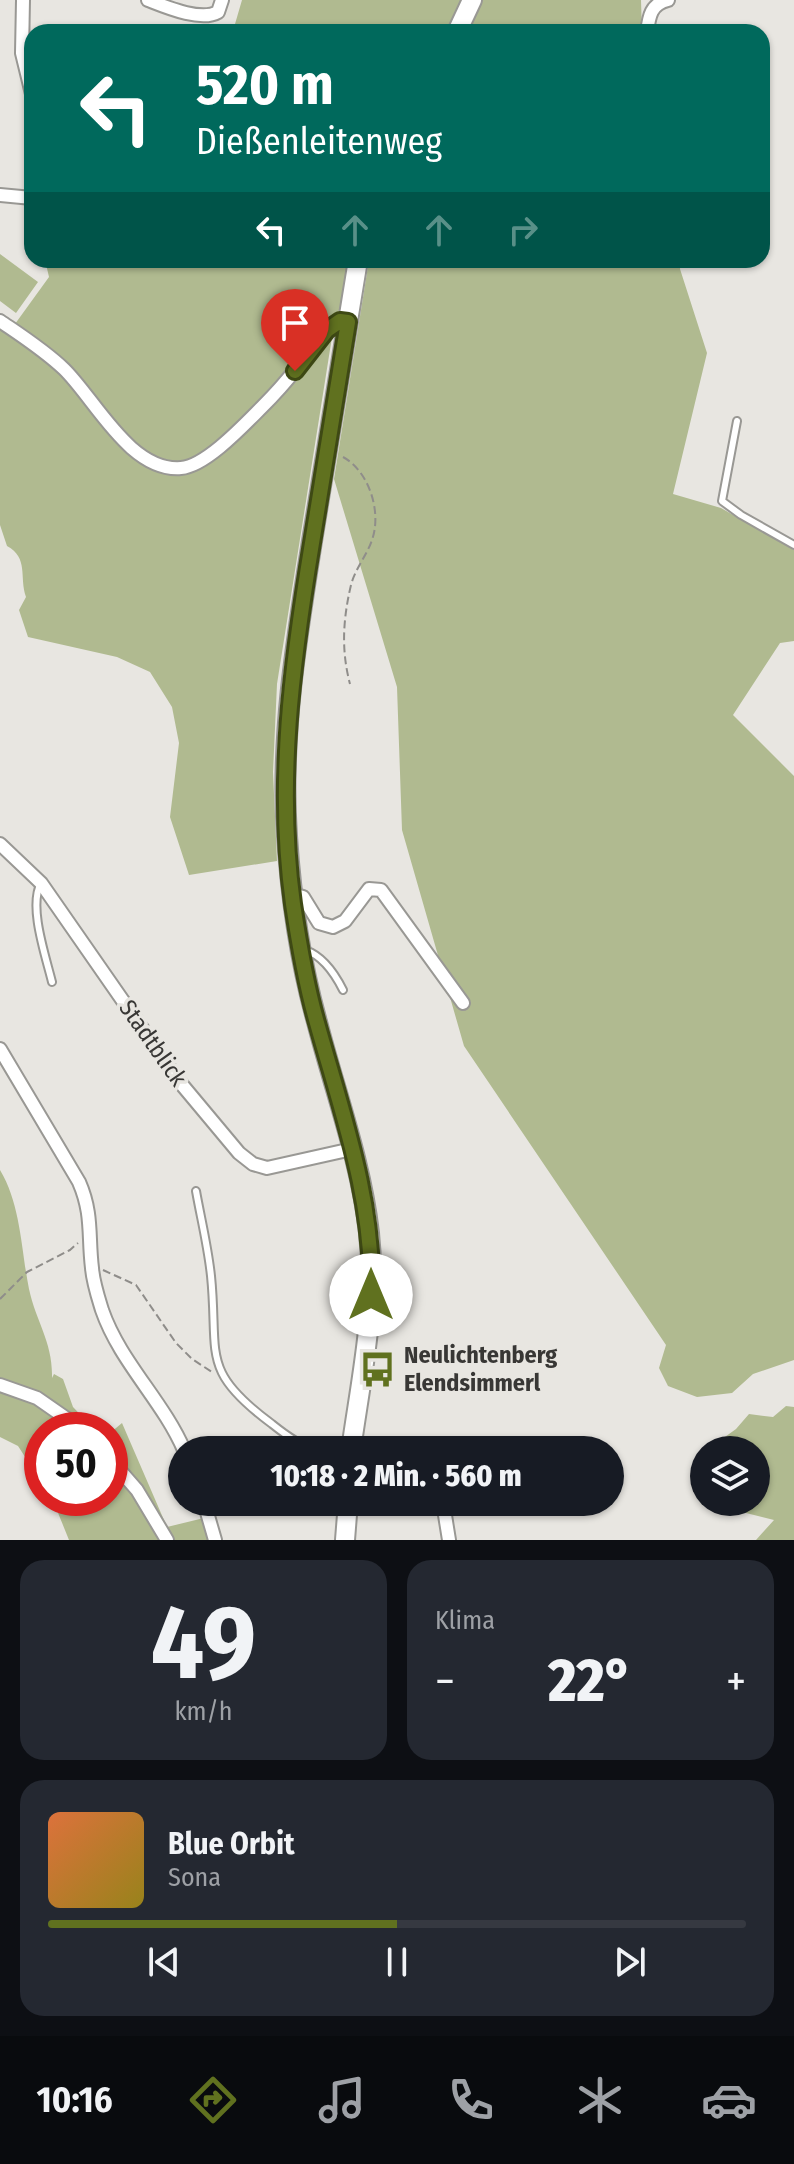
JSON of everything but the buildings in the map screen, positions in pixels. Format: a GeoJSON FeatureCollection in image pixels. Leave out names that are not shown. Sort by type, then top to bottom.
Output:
{"type":"FeatureCollection","features":[{"type":"Feature","properties":{"kind":"main road"},"geometry":{"type":"LineString","coordinates":[[461,24],[472,0]]}},
{"type":"Feature","properties":{"kind":"main road"},"geometry":{"type":"LineString","coordinates":[[350,1436],[368,1343],[371,1274],[368,1221],[316,1021],[301,949],[286,832],[286,771],[290,686],[357,268]]}},
{"type":"Feature","properties":{"kind":"main road"},"geometry":{"type":"LineString","coordinates":[[345,1540],[347,1516]]}},
{"type":"Feature","properties":{"kind":"street"},"geometry":{"type":"LineString","coordinates":[[23,0],[24,61]]}},
{"type":"Feature","properties":{"kind":"street"},"geometry":{"type":"LineString","coordinates":[[148,0],[211,15],[218,12],[222,0]]}},
{"type":"Feature","properties":{"kind":"street"},"geometry":{"type":"LineString","coordinates":[[649,24],[653,8],[659,2],[668,0]]}},
{"type":"Feature","properties":{"kind":"street"},"geometry":{"type":"LineString","coordinates":[[0,195],[24,197]]}},
{"type":"Feature","properties":{"kind":"street"},"geometry":{"type":"LineString","coordinates":[[0,321],[63,368],[136,452],[160,465],[180,468],[202,460],[228,439],[278,390],[327,330],[340,321],[348,322]]}},
{"type":"Feature","properties":{"kind":"street","name":"Stadtblick"},"geometry":{"type":"LineString","coordinates":[[0,844],[41,883],[178,1080],[239,1153],[253,1164],[267,1168],[349,1149]]}},
{"type":"Feature","properties":{"kind":"street"},"geometry":{"type":"LineString","coordinates":[[292,894],[303,897],[319,923],[333,927],[345,921],[369,889],[381,890],[463,1003]]}},
{"type":"Feature","properties":{"kind":"street"},"geometry":{"type":"LineString","coordinates":[[0,1049],[79,1182],[87,1200],[92,1269],[103,1312],[177,1436]]}},
{"type":"Feature","properties":{"kind":"street"},"geometry":{"type":"LineString","coordinates":[[0,1385],[37,1398],[57,1412]]}},
{"type":"Feature","properties":{"kind":"street"},"geometry":{"type":"LineString","coordinates":[[128,1480],[167,1540]]}},
{"type":"Feature","properties":{"kind":"street"},"geometry":{"type":"LineString","coordinates":[[208,1516],[215,1540]]}},
{"type":"Feature","properties":{"kind":"street"},"geometry":{"type":"LineString","coordinates":[[445,1516],[449,1540]]}},
{"type":"Feature","properties":{"kind":"lane"},"geometry":{"type":"LineString","coordinates":[[737,421],[722,501],[794,545]]}},
{"type":"Feature","properties":{"kind":"lane"},"geometry":{"type":"LineString","coordinates":[[41,883],[37,889],[37,915],[52,982]]}},
{"type":"Feature","properties":{"kind":"lane"},"geometry":{"type":"LineString","coordinates":[[301,949],[315,953],[336,976],[343,990]]}},
{"type":"Feature","properties":{"kind":"lane"},"geometry":{"type":"LineString","coordinates":[[196,1191],[210,1273],[213,1345],[221,1373],[231,1389],[262,1417],[290,1436]]}},
{"type":"Feature","properties":{"kind":"path"},"geometry":{"type":"LineString","coordinates":[[327,451],[351,462],[362,475],[372,497],[375,518],[369,549],[352,579],[343,623],[343,651],[350,684]]}},
{"type":"Feature","properties":{"kind":"path"},"geometry":{"type":"LineString","coordinates":[[0,1299],[27,1272],[74,1247],[91,1226]]}},
{"type":"Feature","properties":{"kind":"path"},"geometry":{"type":"LineString","coordinates":[[92,1269],[112,1273],[136,1285],[167,1332],[184,1351],[204,1368],[221,1373]]}},
{"type":"Feature","properties":{"kind":"green space"},"geometry":{"type":"Polygon","coordinates":[[[242,0],[641,0],[642,24],[235,24],[242,0]]]}},
{"type":"Feature","properties":{"kind":"green space"},"geometry":{"type":"Polygon","coordinates":[[[0,254],[38,282],[16,313],[0,301],[0,254]]]}},
{"type":"Feature","properties":{"kind":"green space"},"geometry":{"type":"Polygon","coordinates":[[[47,268],[349,268],[342,307],[274,387],[213,445],[199,456],[180,464],[161,461],[139,448],[15,324],[49,277],[47,268]]]}},
{"type":"Feature","properties":{"kind":"green space"},"geometry":{"type":"Polygon","coordinates":[[[368,268],[680,268],[707,353],[673,494],[721,508],[794,550],[794,641],[780,643],[733,715],[794,776],[794,1360],[753,1374],[732,1393],[697,1397],[668,1386],[659,1368],[666,1345],[464,1046],[402,830],[397,687],[334,479],[368,268]]]}},
{"type":"Feature","properties":{"kind":"green space"},"geometry":{"type":"Polygon","coordinates":[[[0,328],[59,372],[112,435],[181,473],[292,383],[326,339],[332,337],[277,684],[273,772],[277,861],[189,875],[170,817],[179,743],[172,707],[150,672],[117,657],[28,637],[19,610],[26,597],[21,562],[7,546],[0,525],[0,328]]]}},
{"type":"Feature","properties":{"kind":"green space"},"geometry":{"type":"Polygon","coordinates":[[[0,1170],[16,1212],[29,1289],[50,1354],[52,1378],[54,1374],[63,1379],[78,1412],[65,1412],[55,1403],[58,1412],[24,1412],[24,1455],[18,1446],[0,1437],[0,1170]]]}},
{"type":"Feature","properties":{"kind":"green space"},"geometry":{"type":"Polygon","coordinates":[[[786,1406],[794,1407],[794,1540],[756,1540],[774,1520],[758,1516],[770,1516],[770,1436],[726,1436],[749,1414],[773,1417],[786,1406]]]}},
{"type":"Feature","properties":{"kind":"green space"},"geometry":{"type":"Polygon","coordinates":[[[128,1437],[167,1527],[204,1518],[213,1540],[69,1540],[59,1516],[128,1516],[128,1437]]]}},
{"type":"Feature","properties":{"kind":"place","name":"Neulichtenberg Elendsimmerl"},"geometry":{"type":"Point","coordinates":[378,1369]}},
{"type":"Feature","properties":{"kind":"route"},"geometry":{"type":"LineString","coordinates":[[295,371],[327,330],[340,321],[348,322],[290,686],[286,832],[302,958],[366,1213],[371,1295]]}}]}
